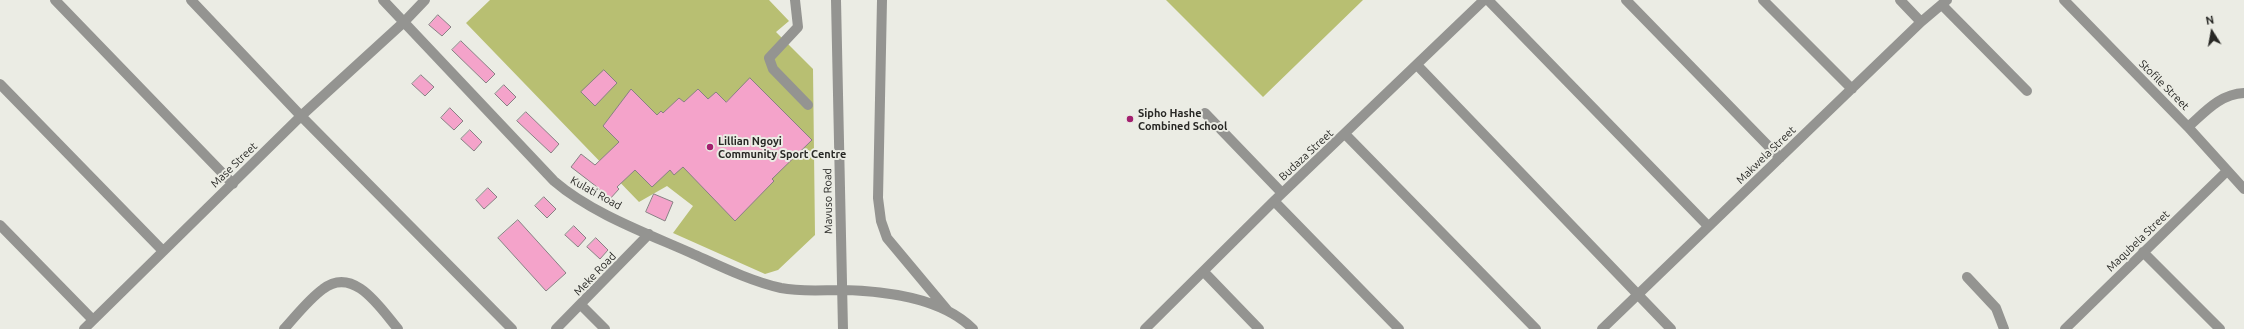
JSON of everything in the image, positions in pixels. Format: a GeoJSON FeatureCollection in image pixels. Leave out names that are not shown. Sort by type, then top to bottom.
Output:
{"type":"FeatureCollection","features":[{"type":"Feature","properties":{"kind":"street"},"geometry":{"type":"LineString","coordinates":[[54,0],[233,184]]}},
{"type":"Feature","properties":{"kind":"street"},"geometry":{"type":"LineString","coordinates":[[191,0],[301,116],[512,329]]}},
{"type":"Feature","properties":{"kind":"street","name":"Kulati Road"},"geometry":{"type":"LineString","coordinates":[[383,0],[554,181],[575,198],[650,234],[749,278],[775,286],[808,290],[875,291],[901,296],[950,312]]}},
{"type":"Feature","properties":{"kind":"street","name":"Mase Street"},"geometry":{"type":"LineString","coordinates":[[84,329],[301,116],[404,22],[425,0]]}},
{"type":"Feature","properties":{"kind":"street"},"geometry":{"type":"LineString","coordinates":[[795,0],[798,27],[770,56],[770,61],[773,69],[808,105]]}},
{"type":"Feature","properties":{"kind":"street","name":"Mavuso Road"},"geometry":{"type":"LineString","coordinates":[[836,0],[843,329]]}},
{"type":"Feature","properties":{"kind":"street"},"geometry":{"type":"LineString","coordinates":[[882,0],[878,198],[881,221],[887,238],[950,312],[973,329]]}},
{"type":"Feature","properties":{"kind":"street","name":"Budaza Street"},"geometry":{"type":"LineString","coordinates":[[1145,329],[1282,193],[1484,0]]}},
{"type":"Feature","properties":{"kind":"street"},"geometry":{"type":"LineString","coordinates":[[1488,0],[1708,226]]}},
{"type":"Feature","properties":{"kind":"street"},"geometry":{"type":"LineString","coordinates":[[1626,0],[1780,158]]}},
{"type":"Feature","properties":{"kind":"street"},"geometry":{"type":"LineString","coordinates":[[1763,0],[1852,89]]}},
{"type":"Feature","properties":{"kind":"street"},"geometry":{"type":"LineString","coordinates":[[1900,0],[1921,22]]}},
{"type":"Feature","properties":{"kind":"street","name":"Stofile Street"},"geometry":{"type":"LineString","coordinates":[[2064,0],[2188,127],[2244,189]]}},
{"type":"Feature","properties":{"kind":"street"},"geometry":{"type":"LineString","coordinates":[[1945,2],[2027,90]]}},
{"type":"Feature","properties":{"kind":"street","name":"Makwela Street"},"geometry":{"type":"LineString","coordinates":[[1602,329],[1921,22],[1945,2]]}},
{"type":"Feature","properties":{"kind":"street"},"geometry":{"type":"LineString","coordinates":[[1417,65],[1671,329]]}},
{"type":"Feature","properties":{"kind":"street"},"geometry":{"type":"LineString","coordinates":[[0,84],[163,251]]}},
{"type":"Feature","properties":{"kind":"street"},"geometry":{"type":"LineString","coordinates":[[2188,127],[2219,99],[2244,93]]}},
{"type":"Feature","properties":{"kind":"street"},"geometry":{"type":"LineString","coordinates":[[1205,113],[1282,193]]}},
{"type":"Feature","properties":{"kind":"street"},"geometry":{"type":"LineString","coordinates":[[1345,134],[1536,329]]}},
{"type":"Feature","properties":{"kind":"street","name":"Maqubela Street"},"geometry":{"type":"LineString","coordinates":[[2065,329],[2227,171]]}},
{"type":"Feature","properties":{"kind":"street"},"geometry":{"type":"LineString","coordinates":[[1274,201],[1399,329]]}},
{"type":"Feature","properties":{"kind":"street"},"geometry":{"type":"LineString","coordinates":[[0,225],[93,320]]}},
{"type":"Feature","properties":{"kind":"street","name":"Meke Road"},"geometry":{"type":"LineString","coordinates":[[556,329],[650,234]]}},
{"type":"Feature","properties":{"kind":"street"},"geometry":{"type":"LineString","coordinates":[[2144,252],[2220,329]]}},
{"type":"Feature","properties":{"kind":"street"},"geometry":{"type":"LineString","coordinates":[[1204,272],[1259,329]]}},
{"type":"Feature","properties":{"kind":"street"},"geometry":{"type":"LineString","coordinates":[[1967,277],[1996,308],[2004,329]]}},
{"type":"Feature","properties":{"kind":"street"},"geometry":{"type":"LineString","coordinates":[[284,329],[323,288],[333,283],[344,281],[361,288],[372,298],[398,329]]}},
{"type":"Feature","properties":{"kind":"street"},"geometry":{"type":"LineString","coordinates":[[581,305],[605,329]]}},
{"type":"Feature","properties":{"kind":"street"},"geometry":{"type":"LineString","coordinates":[[2073,321],[2081,329]]}},
{"type":"Feature","properties":{"kind":"green space"},"geometry":{"type":"Polygon","coordinates":[[[490,0],[769,0],[789,21],[776,32],[813,69],[815,235],[778,270],[765,274],[673,233],[693,206],[667,186],[639,202],[466,23],[490,0]]]}},
{"type":"Feature","properties":{"kind":"green space"},"geometry":{"type":"Polygon","coordinates":[[[1166,0],[1363,0],[1263,97],[1166,0]]]}},
{"type":"Feature","properties":{"kind":"building"},"geometry":{"type":"Polygon","coordinates":[[[438,15],[451,27],[442,36],[429,25],[438,15]]]}},
{"type":"Feature","properties":{"kind":"building"},"geometry":{"type":"Polygon","coordinates":[[[461,41],[495,74],[486,83],[452,50],[461,41]]]}},
{"type":"Feature","properties":{"kind":"building"},"geometry":{"type":"Polygon","coordinates":[[[604,70],[617,83],[595,106],[581,92],[604,70]]]}},
{"type":"Feature","properties":{"kind":"building"},"geometry":{"type":"Polygon","coordinates":[[[421,75],[434,87],[425,96],[412,84],[421,75]]]}},
{"type":"Feature","properties":{"kind":"building","name":"Lillian Ngoyi Community Sport Centre"},"geometry":{"type":"Polygon","coordinates":[[[750,78],[812,140],[772,179],[774,181],[735,221],[683,167],[674,175],[670,170],[652,187],[635,170],[617,187],[619,189],[609,200],[597,187],[571,167],[581,154],[595,165],[619,142],[603,126],[631,89],[657,115],[661,111],[663,113],[679,98],[684,102],[698,89],[708,99],[716,92],[726,102],[750,78]]]}},
{"type":"Feature","properties":{"kind":"building"},"geometry":{"type":"Polygon","coordinates":[[[504,85],[516,97],[507,106],[495,94],[504,85]]]}},
{"type":"Feature","properties":{"kind":"building"},"geometry":{"type":"Polygon","coordinates":[[[450,108],[463,121],[454,130],[441,118],[450,108]]]}},
{"type":"Feature","properties":{"kind":"building"},"geometry":{"type":"Polygon","coordinates":[[[526,112],[559,144],[551,153],[517,121],[526,112]]]}},
{"type":"Feature","properties":{"kind":"building"},"geometry":{"type":"Polygon","coordinates":[[[470,130],[482,142],[474,151],[461,139],[470,130]]]}},
{"type":"Feature","properties":{"kind":"building"},"geometry":{"type":"Polygon","coordinates":[[[488,188],[497,197],[484,209],[476,200],[488,188]]]}},
{"type":"Feature","properties":{"kind":"building"},"geometry":{"type":"Polygon","coordinates":[[[654,194],[673,202],[665,221],[646,212],[654,194]]]}},
{"type":"Feature","properties":{"kind":"building"},"geometry":{"type":"Polygon","coordinates":[[[544,197],[556,209],[547,218],[535,206],[544,197]]]}},
{"type":"Feature","properties":{"kind":"building"},"geometry":{"type":"Polygon","coordinates":[[[518,220],[566,273],[546,291],[498,238],[518,220]]]}},
{"type":"Feature","properties":{"kind":"building"},"geometry":{"type":"Polygon","coordinates":[[[574,226],[586,238],[578,247],[565,235],[574,226]]]}},
{"type":"Feature","properties":{"kind":"building"},"geometry":{"type":"Polygon","coordinates":[[[596,238],[608,250],[600,259],[587,247],[596,238]]]}},
{"type":"Feature","properties":{"kind":"place","name":"Sipho Hashe Combined School"},"geometry":{"type":"Point","coordinates":[1130,119]}},
{"type":"Feature","properties":{"kind":"place","name":"Lillian Ngoyi Community Sport Centre"},"geometry":{"type":"Point","coordinates":[710,147]}}]}
